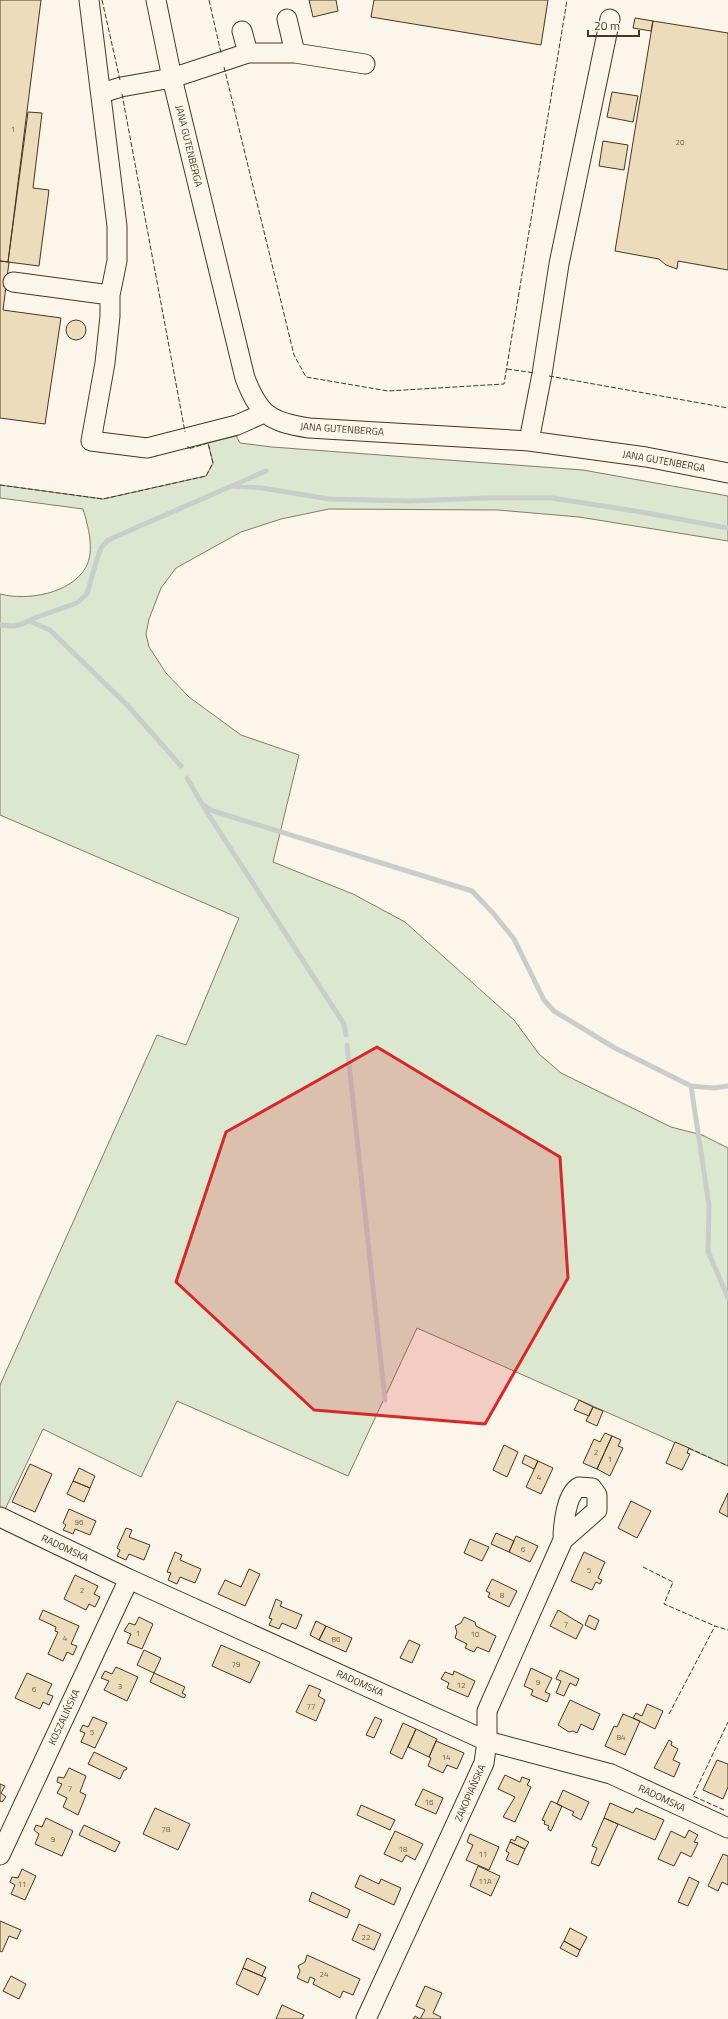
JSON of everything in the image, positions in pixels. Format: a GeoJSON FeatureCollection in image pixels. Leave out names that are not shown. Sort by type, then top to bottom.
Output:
{"type":"FeatureCollection","features":[{"type":"Feature","properties":{"kind":"street"},"geometry":{"type":"LineString","coordinates":[[89,0],[102,93],[117,226],[117,261],[110,295],[110,316],[104,363],[91,441],[148,448],[237,425],[264,413]]}},
{"type":"Feature","properties":{"kind":"street","name":"JANA GUTENBERGA"},"geometry":{"type":"LineString","coordinates":[[156,0],[172,78],[244,378],[253,399],[264,413],[279,421],[308,428],[528,441],[646,457],[728,473]]}},
{"type":"Feature","properties":{"kind":"street"},"geometry":{"type":"LineString","coordinates":[[287,18],[295,52]]}},
{"type":"Feature","properties":{"kind":"street"},"geometry":{"type":"LineString","coordinates":[[528,441],[542,374],[559,264],[610,20]]}},
{"type":"Feature","properties":{"kind":"street"},"geometry":{"type":"LineString","coordinates":[[242,31],[248,52]]}},
{"type":"Feature","properties":{"kind":"street"},"geometry":{"type":"LineString","coordinates":[[102,93],[121,87],[172,78],[248,52],[295,52],[365,64]]}},
{"type":"Feature","properties":{"kind":"street"},"geometry":{"type":"LineString","coordinates":[[13,282],[110,295]]}},
{"type":"Feature","properties":{"kind":"street","name":"RADOMSKA"},"geometry":{"type":"LineString","coordinates":[[0,1517],[129,1578],[487,1741],[611,1774],[728,1828]]}},
{"type":"Feature","properties":{"kind":"street","name":"ZAKOPIAŃSKA"},"geometry":{"type":"LineString","coordinates":[[366,2019],[484,1763],[487,1741],[487,1711],[563,1540]]}},
{"type":"Feature","properties":{"kind":"street","name":"KOSZALIŃSKA"},"geometry":{"type":"LineString","coordinates":[[0,1855],[129,1578]]}},
{"type":"Feature","properties":{"kind":"highlighted area"},"geometry":{"type":"Polygon","coordinates":[[[377,1047],[560,1157],[568,1278],[485,1424],[314,1410],[176,1282],[226,1132],[377,1047]]]}},
{"type":"Feature","properties":{"kind":"green space"},"geometry":{"type":"Polygon","coordinates":[[[236,436],[240,443],[272,447],[583,470],[728,496],[728,541],[579,517],[498,510],[329,509],[281,519],[241,532],[176,568],[161,588],[149,619],[146,634],[149,647],[166,673],[189,697],[241,735],[299,755],[273,862],[353,894],[405,922],[514,1020],[539,1054],[561,1073],[671,1127],[702,1135],[728,1148],[728,1466],[417,1328],[348,1476],[177,1401],[141,1477],[43,1429],[1,1518],[0,1517],[0,1385],[157,1035],[186,1045],[239,918],[0,815],[0,594],[23,597],[35,596],[48,593],[70,584],[86,567],[90,553],[90,538],[83,509],[0,498],[0,485],[103,499],[206,476],[213,463],[208,443],[236,436]]]}},
{"type":"Feature","properties":{"kind":"building"},"geometry":{"type":"Polygon","coordinates":[[[0,0],[41,0],[8,262],[0,261],[0,0]]]}},
{"type":"Feature","properties":{"kind":"building"},"geometry":{"type":"Polygon","coordinates":[[[309,0],[336,0],[338,11],[313,17],[309,0]]]}},
{"type":"Feature","properties":{"kind":"building"},"geometry":{"type":"Polygon","coordinates":[[[374,0],[548,0],[541,45],[371,17],[374,0]]]}},
{"type":"Feature","properties":{"kind":"building"},"geometry":{"type":"Polygon","coordinates":[[[635,18],[653,21],[651,31],[633,28],[635,18]]]}},
{"type":"Feature","properties":{"kind":"building"},"geometry":{"type":"Polygon","coordinates":[[[653,21],[728,33],[728,270],[678,261],[677,269],[666,265],[659,259],[615,251],[653,21]]]}},
{"type":"Feature","properties":{"kind":"building"},"geometry":{"type":"Polygon","coordinates":[[[612,92],[638,96],[633,122],[607,117],[612,92]]]}},
{"type":"Feature","properties":{"kind":"building"},"geometry":{"type":"Polygon","coordinates":[[[28,112],[42,113],[33,188],[49,190],[39,266],[8,262],[28,112]]]}},
{"type":"Feature","properties":{"kind":"building"},"geometry":{"type":"Polygon","coordinates":[[[603,141],[628,145],[624,170],[599,166],[603,141]]]}},
{"type":"Feature","properties":{"kind":"building"},"geometry":{"type":"Polygon","coordinates":[[[0,261],[9,262],[3,310],[61,318],[45,424],[0,418],[0,261]]]}},
{"type":"Feature","properties":{"kind":"building"},"geometry":{"type":"Polygon","coordinates":[[[76,320],[83,323],[86,330],[83,337],[76,340],[69,337],[66,330],[69,323],[76,320]]]}},
{"type":"Feature","properties":{"kind":"building"},"geometry":{"type":"Polygon","coordinates":[[[579,1400],[593,1407],[589,1416],[574,1410],[579,1400]]]}},
{"type":"Feature","properties":{"kind":"building"},"geometry":{"type":"Polygon","coordinates":[[[593,1407],[603,1411],[597,1426],[586,1421],[593,1407]]]}},
{"type":"Feature","properties":{"kind":"building"},"geometry":{"type":"Polygon","coordinates":[[[605,1433],[612,1436],[597,1469],[583,1463],[594,1439],[600,1442],[605,1433]]]}},
{"type":"Feature","properties":{"kind":"building"},"geometry":{"type":"Polygon","coordinates":[[[612,1436],[621,1440],[618,1446],[623,1448],[610,1476],[597,1469],[612,1436]]]}},
{"type":"Feature","properties":{"kind":"building"},"geometry":{"type":"Polygon","coordinates":[[[675,1442],[689,1448],[687,1453],[690,1454],[682,1470],[666,1463],[675,1442]]]}},
{"type":"Feature","properties":{"kind":"building"},"geometry":{"type":"Polygon","coordinates":[[[504,1445],[518,1452],[507,1477],[493,1470],[504,1445]]]}},
{"type":"Feature","properties":{"kind":"building"},"geometry":{"type":"Polygon","coordinates":[[[525,1455],[538,1461],[534,1469],[522,1463],[525,1455]]]}},
{"type":"Feature","properties":{"kind":"building"},"geometry":{"type":"Polygon","coordinates":[[[538,1461],[553,1468],[541,1494],[526,1487],[538,1461]]]}},
{"type":"Feature","properties":{"kind":"building"},"geometry":{"type":"Polygon","coordinates":[[[30,1464],[52,1474],[35,1512],[12,1502],[30,1464]]]}},
{"type":"Feature","properties":{"kind":"building"},"geometry":{"type":"Polygon","coordinates":[[[79,1468],[95,1476],[90,1488],[73,1481],[79,1468]]]}},
{"type":"Feature","properties":{"kind":"building"},"geometry":{"type":"Polygon","coordinates":[[[73,1481],[90,1488],[84,1502],[67,1494],[73,1481]]]}},
{"type":"Feature","properties":{"kind":"building"},"geometry":{"type":"Polygon","coordinates":[[[728,1493],[728,1517],[719,1512],[728,1493]]]}},
{"type":"Feature","properties":{"kind":"building"},"geometry":{"type":"Polygon","coordinates":[[[631,1501],[651,1511],[637,1538],[618,1528],[631,1501]]]}},
{"type":"Feature","properties":{"kind":"building"},"geometry":{"type":"Polygon","coordinates":[[[69,1509],[96,1521],[90,1535],[75,1529],[73,1534],[63,1530],[66,1525],[63,1523],[69,1509]]]}},
{"type":"Feature","properties":{"kind":"building"},"geometry":{"type":"Polygon","coordinates":[[[126,1528],[132,1530],[129,1537],[150,1545],[144,1560],[129,1554],[126,1560],[117,1556],[120,1550],[117,1548],[126,1528]]]}},
{"type":"Feature","properties":{"kind":"building"},"geometry":{"type":"Polygon","coordinates":[[[496,1533],[514,1541],[509,1552],[491,1544],[496,1533]]]}},
{"type":"Feature","properties":{"kind":"building"},"geometry":{"type":"Polygon","coordinates":[[[516,1536],[538,1546],[530,1562],[509,1552],[516,1536]]]}},
{"type":"Feature","properties":{"kind":"building"},"geometry":{"type":"Polygon","coordinates":[[[470,1539],[489,1547],[482,1561],[464,1553],[470,1539]]]}},
{"type":"Feature","properties":{"kind":"building"},"geometry":{"type":"Polygon","coordinates":[[[175,1552],[182,1555],[180,1560],[201,1569],[195,1583],[180,1577],[177,1584],[168,1580],[171,1573],[167,1572],[175,1552]]]}},
{"type":"Feature","properties":{"kind":"building"},"geometry":{"type":"Polygon","coordinates":[[[584,1552],[605,1562],[598,1578],[602,1580],[600,1584],[596,1582],[592,1590],[571,1581],[584,1552]]]}},
{"type":"Feature","properties":{"kind":"building"},"geometry":{"type":"Polygon","coordinates":[[[249,1569],[260,1574],[245,1606],[218,1594],[225,1580],[241,1587],[249,1569]]]}},
{"type":"Feature","properties":{"kind":"building"},"geometry":{"type":"Polygon","coordinates":[[[75,1575],[98,1586],[94,1594],[100,1597],[95,1607],[89,1604],[86,1610],[64,1599],[75,1575]]]}},
{"type":"Feature","properties":{"kind":"building"},"geometry":{"type":"Polygon","coordinates":[[[492,1579],[517,1591],[509,1607],[488,1597],[490,1593],[486,1591],[492,1579]]]}},
{"type":"Feature","properties":{"kind":"building"},"geometry":{"type":"Polygon","coordinates":[[[276,1599],[282,1602],[280,1606],[302,1615],[296,1629],[282,1623],[279,1629],[269,1625],[272,1619],[269,1618],[276,1599]]]}},
{"type":"Feature","properties":{"kind":"building"},"geometry":{"type":"Polygon","coordinates":[[[43,1610],[79,1626],[71,1644],[77,1646],[73,1655],[67,1652],[63,1661],[48,1654],[58,1632],[55,1631],[56,1627],[39,1619],[43,1610]]]}},
{"type":"Feature","properties":{"kind":"building"},"geometry":{"type":"Polygon","coordinates":[[[558,1610],[583,1625],[576,1639],[550,1626],[558,1610]]]}},
{"type":"Feature","properties":{"kind":"building"},"geometry":{"type":"Polygon","coordinates":[[[589,1615],[599,1620],[595,1630],[585,1625],[589,1615]]]}},
{"type":"Feature","properties":{"kind":"building"},"geometry":{"type":"Polygon","coordinates":[[[139,1617],[153,1624],[142,1649],[127,1643],[131,1634],[124,1631],[129,1623],[135,1625],[139,1617]]]}},
{"type":"Feature","properties":{"kind":"building"},"geometry":{"type":"Polygon","coordinates":[[[464,1617],[475,1622],[476,1626],[496,1636],[489,1652],[477,1647],[474,1652],[465,1648],[467,1644],[455,1638],[457,1632],[455,1626],[461,1623],[464,1617]]]}},
{"type":"Feature","properties":{"kind":"building"},"geometry":{"type":"Polygon","coordinates":[[[316,1621],[326,1626],[319,1640],[310,1635],[316,1621]]]}},
{"type":"Feature","properties":{"kind":"building"},"geometry":{"type":"Polygon","coordinates":[[[326,1626],[352,1638],[346,1652],[319,1640],[326,1626]]]}},
{"type":"Feature","properties":{"kind":"building"},"geometry":{"type":"Polygon","coordinates":[[[409,1640],[420,1645],[412,1663],[400,1658],[409,1640]]]}},
{"type":"Feature","properties":{"kind":"building"},"geometry":{"type":"Polygon","coordinates":[[[221,1645],[260,1662],[250,1683],[212,1666],[221,1645]]]}},
{"type":"Feature","properties":{"kind":"building"},"geometry":{"type":"Polygon","coordinates":[[[144,1650],[161,1658],[154,1673],[137,1665],[144,1650]]]}},
{"type":"Feature","properties":{"kind":"building"},"geometry":{"type":"Polygon","coordinates":[[[116,1667],[138,1677],[127,1701],[104,1690],[109,1681],[101,1678],[105,1671],[112,1674],[116,1667]]]}},
{"type":"Feature","properties":{"kind":"building"},"geometry":{"type":"Polygon","coordinates":[[[531,1668],[552,1678],[545,1692],[550,1694],[547,1702],[531,1695],[533,1690],[524,1686],[531,1668]]]}},
{"type":"Feature","properties":{"kind":"building"},"geometry":{"type":"Polygon","coordinates":[[[560,1670],[579,1679],[576,1686],[570,1683],[564,1696],[556,1693],[561,1681],[556,1679],[560,1670]]]}},
{"type":"Feature","properties":{"kind":"building"},"geometry":{"type":"Polygon","coordinates":[[[454,1671],[475,1681],[468,1697],[447,1688],[449,1683],[441,1679],[445,1672],[453,1675],[454,1671]]]}},
{"type":"Feature","properties":{"kind":"building"},"geometry":{"type":"Polygon","coordinates":[[[27,1673],[52,1684],[47,1694],[53,1696],[49,1705],[43,1702],[40,1709],[15,1698],[27,1673]]]}},
{"type":"Feature","properties":{"kind":"building"},"geometry":{"type":"Polygon","coordinates":[[[154,1673],[185,1687],[182,1693],[186,1695],[184,1698],[150,1682],[154,1673]]]}},
{"type":"Feature","properties":{"kind":"building"},"geometry":{"type":"Polygon","coordinates":[[[309,1685],[321,1690],[318,1696],[325,1700],[316,1721],[296,1712],[309,1685]]]}},
{"type":"Feature","properties":{"kind":"building"},"geometry":{"type":"Polygon","coordinates":[[[570,1700],[600,1714],[593,1730],[581,1724],[577,1733],[573,1731],[569,1732],[558,1725],[570,1700]]]}},
{"type":"Feature","properties":{"kind":"building"},"geometry":{"type":"Polygon","coordinates":[[[647,1704],[663,1711],[655,1729],[633,1718],[636,1713],[642,1716],[647,1704]]]}},
{"type":"Feature","properties":{"kind":"building"},"geometry":{"type":"Polygon","coordinates":[[[623,1714],[640,1721],[625,1755],[605,1746],[614,1726],[617,1727],[623,1714]]]}},
{"type":"Feature","properties":{"kind":"building"},"geometry":{"type":"Polygon","coordinates":[[[93,1717],[107,1723],[95,1748],[81,1742],[85,1733],[80,1731],[83,1725],[88,1727],[93,1717]]]}},
{"type":"Feature","properties":{"kind":"building"},"geometry":{"type":"Polygon","coordinates":[[[375,1717],[382,1720],[374,1738],[366,1735],[375,1717]]]}},
{"type":"Feature","properties":{"kind":"building"},"geometry":{"type":"Polygon","coordinates":[[[403,1723],[416,1729],[402,1759],[390,1753],[403,1723]]]}},
{"type":"Feature","properties":{"kind":"building"},"geometry":{"type":"Polygon","coordinates":[[[416,1729],[437,1739],[429,1757],[408,1747],[416,1729]]]}},
{"type":"Feature","properties":{"kind":"building"},"geometry":{"type":"Polygon","coordinates":[[[669,1740],[672,1742],[671,1745],[678,1749],[673,1760],[680,1763],[674,1777],[654,1768],[669,1740]]]}},
{"type":"Feature","properties":{"kind":"building"},"geometry":{"type":"Polygon","coordinates":[[[436,1741],[464,1753],[457,1769],[447,1765],[443,1773],[428,1766],[431,1758],[429,1757],[436,1741]]]}},
{"type":"Feature","properties":{"kind":"building"},"geometry":{"type":"Polygon","coordinates":[[[94,1752],[127,1768],[124,1770],[120,1779],[88,1764],[94,1752]]]}},
{"type":"Feature","properties":{"kind":"building"},"geometry":{"type":"Polygon","coordinates":[[[717,1760],[728,1764],[728,1787],[723,1799],[703,1790],[717,1760]]]}},
{"type":"Feature","properties":{"kind":"building"},"geometry":{"type":"Polygon","coordinates":[[[69,1768],[86,1776],[80,1792],[86,1795],[78,1815],[63,1807],[67,1798],[57,1793],[62,1784],[57,1782],[58,1777],[64,1778],[69,1768]]]}},
{"type":"Feature","properties":{"kind":"building"},"geometry":{"type":"Polygon","coordinates":[[[505,1775],[520,1782],[522,1777],[530,1780],[527,1785],[531,1787],[515,1822],[503,1817],[515,1797],[498,1789],[505,1775]]]}},
{"type":"Feature","properties":{"kind":"building"},"geometry":{"type":"Polygon","coordinates":[[[0,1784],[5,1786],[1,1793],[6,1797],[2,1802],[0,1801],[0,1784]]]}},
{"type":"Feature","properties":{"kind":"building"},"geometry":{"type":"Polygon","coordinates":[[[423,1789],[443,1798],[436,1814],[415,1805],[423,1789]]]}},
{"type":"Feature","properties":{"kind":"building"},"geometry":{"type":"Polygon","coordinates":[[[563,1790],[589,1802],[581,1820],[572,1815],[574,1812],[557,1804],[563,1790]]]}},
{"type":"Feature","properties":{"kind":"building"},"geometry":{"type":"Polygon","coordinates":[[[551,1801],[562,1806],[551,1831],[548,1829],[549,1826],[544,1824],[545,1821],[542,1820],[551,1801]]]}},
{"type":"Feature","properties":{"kind":"building"},"geometry":{"type":"Polygon","coordinates":[[[610,1803],[633,1813],[636,1808],[664,1820],[655,1840],[604,1818],[610,1803]]]}},
{"type":"Feature","properties":{"kind":"building"},"geometry":{"type":"Polygon","coordinates":[[[361,1805],[395,1820],[390,1830],[357,1815],[361,1805]]]}},
{"type":"Feature","properties":{"kind":"building"},"geometry":{"type":"Polygon","coordinates":[[[155,1808],[190,1824],[178,1850],[143,1834],[155,1808]]]}},
{"type":"Feature","properties":{"kind":"building"},"geometry":{"type":"Polygon","coordinates":[[[46,1818],[73,1831],[62,1856],[35,1844],[39,1834],[34,1830],[36,1825],[42,1827],[46,1818]]]}},
{"type":"Feature","properties":{"kind":"building"},"geometry":{"type":"Polygon","coordinates":[[[604,1818],[618,1824],[599,1866],[591,1863],[597,1848],[592,1846],[604,1818]]]}},
{"type":"Feature","properties":{"kind":"building"},"geometry":{"type":"Polygon","coordinates":[[[84,1825],[120,1842],[115,1852],[79,1835],[84,1825]]]}},
{"type":"Feature","properties":{"kind":"building"},"geometry":{"type":"Polygon","coordinates":[[[689,1830],[698,1835],[694,1842],[698,1843],[691,1857],[681,1852],[674,1866],[658,1859],[671,1831],[685,1838],[689,1830]]]}},
{"type":"Feature","properties":{"kind":"building"},"geometry":{"type":"Polygon","coordinates":[[[395,1831],[423,1844],[415,1860],[406,1855],[402,1862],[384,1854],[395,1831]]]}},
{"type":"Feature","properties":{"kind":"building"},"geometry":{"type":"Polygon","coordinates":[[[470,1834],[499,1847],[489,1870],[466,1860],[473,1845],[467,1842],[470,1834]]]}},
{"type":"Feature","properties":{"kind":"building"},"geometry":{"type":"Polygon","coordinates":[[[517,1836],[529,1842],[525,1849],[510,1842],[511,1839],[515,1841],[517,1836]]]}},
{"type":"Feature","properties":{"kind":"building"},"geometry":{"type":"Polygon","coordinates":[[[510,1842],[525,1849],[518,1865],[506,1860],[509,1853],[506,1851],[510,1842]]]}},
{"type":"Feature","properties":{"kind":"building"},"geometry":{"type":"Polygon","coordinates":[[[723,1854],[728,1856],[728,1885],[722,1882],[718,1891],[708,1886],[723,1854]]]}},
{"type":"Feature","properties":{"kind":"building"},"geometry":{"type":"Polygon","coordinates":[[[478,1866],[500,1876],[491,1896],[470,1886],[478,1866]]]}},
{"type":"Feature","properties":{"kind":"building"},"geometry":{"type":"Polygon","coordinates":[[[22,1869],[36,1876],[25,1900],[11,1894],[15,1885],[10,1882],[12,1877],[18,1878],[22,1869]]]}},
{"type":"Feature","properties":{"kind":"building"},"geometry":{"type":"Polygon","coordinates":[[[360,1875],[379,1884],[381,1879],[401,1888],[394,1905],[355,1887],[360,1875]]]}},
{"type":"Feature","properties":{"kind":"building"},"geometry":{"type":"Polygon","coordinates":[[[689,1877],[699,1882],[688,1906],[678,1902],[689,1877]]]}},
{"type":"Feature","properties":{"kind":"building"},"geometry":{"type":"Polygon","coordinates":[[[312,1892],[350,1910],[347,1918],[309,1901],[312,1892]]]}},
{"type":"Feature","properties":{"kind":"building"},"geometry":{"type":"Polygon","coordinates":[[[0,1921],[21,1930],[17,1939],[9,1936],[2,1952],[0,1951],[0,1921]]]}},
{"type":"Feature","properties":{"kind":"building"},"geometry":{"type":"Polygon","coordinates":[[[359,1924],[381,1934],[374,1950],[352,1940],[359,1924]]]}},
{"type":"Feature","properties":{"kind":"building"},"geometry":{"type":"Polygon","coordinates":[[[570,1928],[587,1937],[580,1950],[564,1941],[570,1928]]]}},
{"type":"Feature","properties":{"kind":"building"},"geometry":{"type":"Polygon","coordinates":[[[564,1941],[580,1950],[577,1957],[560,1948],[564,1941]]]}},
{"type":"Feature","properties":{"kind":"building"},"geometry":{"type":"Polygon","coordinates":[[[307,1955],[360,1979],[353,1995],[343,1991],[340,1998],[313,1984],[315,1979],[310,1977],[308,1983],[297,1978],[300,1971],[298,1966],[305,1962],[307,1955]]]}},
{"type":"Feature","properties":{"kind":"building"},"geometry":{"type":"Polygon","coordinates":[[[247,1958],[266,1967],[262,1976],[243,1968],[247,1958]]]}},
{"type":"Feature","properties":{"kind":"building"},"geometry":{"type":"Polygon","coordinates":[[[243,1968],[266,1978],[258,1995],[236,1984],[243,1968]]]}},
{"type":"Feature","properties":{"kind":"building"},"geometry":{"type":"Polygon","coordinates":[[[11,1976],[26,1984],[19,1999],[3,1991],[11,1976]]]}},
{"type":"Feature","properties":{"kind":"building"},"geometry":{"type":"Polygon","coordinates":[[[425,1986],[442,1993],[433,2013],[441,2017],[440,2019],[420,2019],[425,2010],[416,2006],[425,1986]]]}},
{"type":"Feature","properties":{"kind":"building"},"geometry":{"type":"Polygon","coordinates":[[[282,2005],[304,2015],[302,2019],[276,2019],[282,2005]]]}},
{"type":"Feature","properties":{"kind":"building"},"geometry":{"type":"Polygon","coordinates":[[[415,2016],[420,2019],[413,2019],[415,2016]]]}},
{"type":"Feature","properties":{"kind":"waterway"},"geometry":{"type":"LineString","coordinates":[[0,625],[14,626],[22,624],[77,603],[87,594],[101,548],[108,540],[266,471]]}},
{"type":"Feature","properties":{"kind":"waterway"},"geometry":{"type":"LineString","coordinates":[[235,486],[262,488],[329,499],[409,501],[487,498],[552,498],[728,528]]}},
{"type":"Feature","properties":{"kind":"waterway"},"geometry":{"type":"LineString","coordinates":[[29,621],[50,630],[128,706],[181,766]]}},
{"type":"Feature","properties":{"kind":"waterway"},"geometry":{"type":"LineString","coordinates":[[187,778],[202,804],[213,811],[472,891],[493,913],[514,939],[544,1000],[554,1011],[615,1048],[691,1086],[709,1205],[708,1251],[728,1298]]}},
{"type":"Feature","properties":{"kind":"waterway"},"geometry":{"type":"LineString","coordinates":[[203,806],[344,1024],[346,1035]]}},
{"type":"Feature","properties":{"kind":"waterway"},"geometry":{"type":"LineString","coordinates":[[347,1045],[385,1400]]}},
{"type":"Feature","properties":{"kind":"waterway"},"geometry":{"type":"LineString","coordinates":[[691,1086],[714,1088],[728,1086]]}},
{"type":"Feature","properties":{"kind":"fence"},"geometry":{"type":"LineString","coordinates":[[102,0],[120,80]]}},
{"type":"Feature","properties":{"kind":"fence"},"geometry":{"type":"LineString","coordinates":[[209,0],[221,53]]}},
{"type":"Feature","properties":{"kind":"fence"},"geometry":{"type":"LineString","coordinates":[[224,67],[294,355],[306,377],[388,391],[504,384],[567,0]]}},
{"type":"Feature","properties":{"kind":"fence"},"geometry":{"type":"LineString","coordinates":[[122,94],[185,432]]}},
{"type":"Feature","properties":{"kind":"fence"},"geometry":{"type":"LineString","coordinates":[[507,369],[535,373]]}},
{"type":"Feature","properties":{"kind":"fence"},"geometry":{"type":"LineString","coordinates":[[549,376],[728,408]]}},
{"type":"Feature","properties":{"kind":"fence"},"geometry":{"type":"LineString","coordinates":[[0,485],[103,499],[206,476],[213,463],[208,443],[188,449],[188,446]]}},
{"type":"Feature","properties":{"kind":"fence"},"geometry":{"type":"LineString","coordinates":[[689,1448],[728,1466]]}},
{"type":"Feature","properties":{"kind":"fence"},"geometry":{"type":"LineString","coordinates":[[643,1567],[673,1582],[664,1604],[715,1626]]}},
{"type":"Feature","properties":{"kind":"fence"},"geometry":{"type":"LineString","coordinates":[[669,1714],[715,1626],[728,1630]]}},
{"type":"Feature","properties":{"kind":"fence"},"geometry":{"type":"LineString","coordinates":[[724,1810],[693,1796],[728,1722]]}}]}
